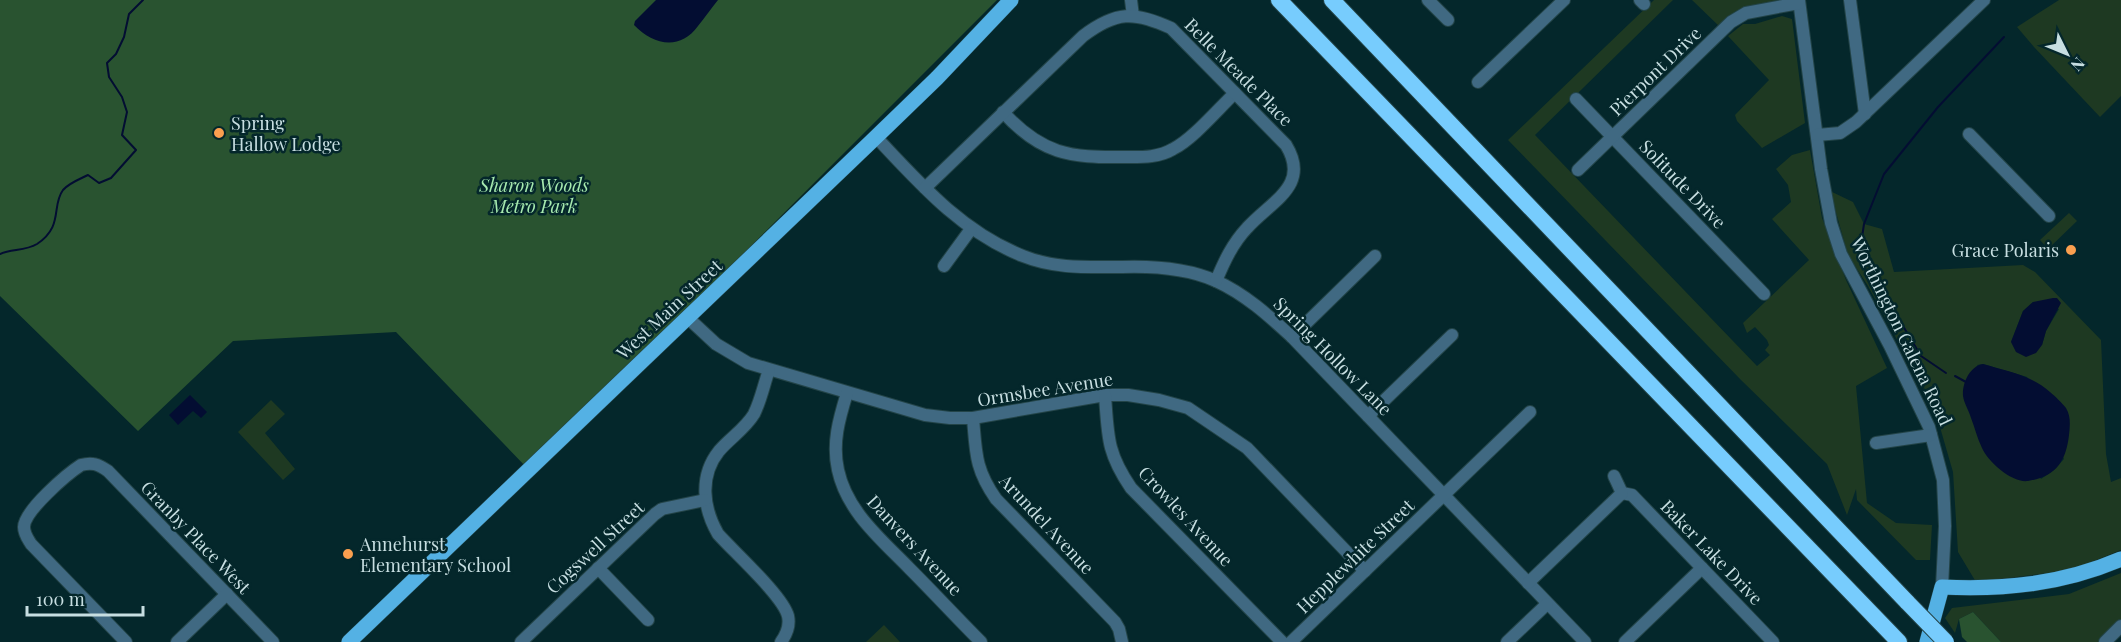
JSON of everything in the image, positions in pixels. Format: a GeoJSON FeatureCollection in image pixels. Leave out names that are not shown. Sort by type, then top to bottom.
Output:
{"type":"FeatureCollection","features":[{"type":"Feature","properties":{"kind":"highway"},"geometry":{"type":"LineString","coordinates":[[1279,0],[1899,642]]}},
{"type":"Feature","properties":{"kind":"highway"},"geometry":{"type":"LineString","coordinates":[[1332,0],[1946,642]]}},
{"type":"Feature","properties":{"kind":"highway"},"geometry":{"type":"LineString","coordinates":[[1851,592],[1889,642]]}},
{"type":"Feature","properties":{"kind":"main road","name":"West Main Street"},"geometry":{"type":"LineString","coordinates":[[349,642],[937,78],[1011,0]]}},
{"type":"Feature","properties":{"kind":"main road"},"geometry":{"type":"LineString","coordinates":[[1942,587],[1986,589],[2024,586],[2060,580],[2121,559]]}},
{"type":"Feature","properties":{"kind":"main road","name":"Worthington Galena Road"},"geometry":{"type":"LineString","coordinates":[[1927,642],[1942,587]]}},
{"type":"Feature","properties":{"kind":"street"},"geometry":{"type":"LineString","coordinates":[[1131,0],[1133,16]]}},
{"type":"Feature","properties":{"kind":"street"},"geometry":{"type":"LineString","coordinates":[[1428,0],[1448,20]]}},
{"type":"Feature","properties":{"kind":"street"},"geometry":{"type":"LineString","coordinates":[[1478,82],[1564,0]]}},
{"type":"Feature","properties":{"kind":"street"},"geometry":{"type":"LineString","coordinates":[[1850,0],[1865,114]]}},
{"type":"Feature","properties":{"kind":"street"},"geometry":{"type":"LineString","coordinates":[[1817,135],[1840,133],[1848,129],[1984,0]]}},
{"type":"Feature","properties":{"kind":"street","name":"Worthington Galena Road"},"geometry":{"type":"LineString","coordinates":[[1799,2],[1831,223],[1841,254],[1890,346],[1931,435],[1943,480],[1945,548],[1942,587]]}},
{"type":"Feature","properties":{"kind":"street","name":"Pierpont Drive"},"geometry":{"type":"LineString","coordinates":[[1578,170],[1731,22],[1746,13],[1799,2]]}},
{"type":"Feature","properties":{"kind":"street","name":"Belle Meade Place"},"geometry":{"type":"LineString","coordinates":[[925,188],[1083,36],[1099,24],[1114,18],[1148,17],[1171,28],[1286,145],[1293,157],[1295,172],[1290,186],[1246,228],[1228,253],[1216,281]]}},
{"type":"Feature","properties":{"kind":"street"},"geometry":{"type":"LineString","coordinates":[[1003,112],[1030,137],[1066,154],[1084,158],[1148,157],[1174,149],[1235,93]]}},
{"type":"Feature","properties":{"kind":"street","name":"Solitude Drive"},"geometry":{"type":"LineString","coordinates":[[1576,99],[1764,294]]}},
{"type":"Feature","properties":{"kind":"street"},"geometry":{"type":"LineString","coordinates":[[1969,134],[2049,216]]}},
{"type":"Feature","properties":{"kind":"street","name":"Spring Hollow Lane"},"geometry":{"type":"LineString","coordinates":[[876,136],[946,209],[971,229],[1024,257],[1072,267],[1175,269],[1216,281],[1256,305],[1292,337],[1585,642]]}},
{"type":"Feature","properties":{"kind":"street"},"geometry":{"type":"LineString","coordinates":[[944,266],[971,229]]}},
{"type":"Feature","properties":{"kind":"street"},"geometry":{"type":"LineString","coordinates":[[1292,337],[1375,256]]}},
{"type":"Feature","properties":{"kind":"street","name":"Ormsbee Avenue"},"geometry":{"type":"LineString","coordinates":[[688,318],[716,344],[748,363],[925,415],[973,418],[1105,395],[1149,398],[1188,408],[1247,448],[1365,571]]}},
{"type":"Feature","properties":{"kind":"street"},"geometry":{"type":"LineString","coordinates":[[1368,416],[1452,335]]}},
{"type":"Feature","properties":{"kind":"street"},"geometry":{"type":"LineString","coordinates":[[769,370],[753,415],[720,451],[713,463],[705,488],[705,500],[711,523],[718,534],[782,602],[788,617],[786,634],[781,642]]}},
{"type":"Feature","properties":{"kind":"street","name":"Danvers Avenue"},"geometry":{"type":"LineString","coordinates":[[847,393],[837,424],[835,444],[838,470],[847,496],[867,524],[981,642]]}},
{"type":"Feature","properties":{"kind":"street","name":"Crowles Avenue"},"geometry":{"type":"LineString","coordinates":[[1105,395],[1109,447],[1117,468],[1131,488],[1282,642]]}},
{"type":"Feature","properties":{"kind":"street","name":"Hepplewhite Street"},"geometry":{"type":"LineString","coordinates":[[1291,642],[1530,412]]}},
{"type":"Feature","properties":{"kind":"street","name":"Arundel Avenue"},"geometry":{"type":"LineString","coordinates":[[973,418],[977,461],[983,481],[996,499],[1115,622],[1122,642]]}},
{"type":"Feature","properties":{"kind":"street"},"geometry":{"type":"LineString","coordinates":[[1876,443],[1931,435]]}},
{"type":"Feature","properties":{"kind":"street","name":"Granby Place West"},"geometry":{"type":"LineString","coordinates":[[126,642],[31,544],[26,536],[24,526],[31,511],[81,465],[90,463],[100,465],[108,471],[273,642]]}},
{"type":"Feature","properties":{"kind":"street"},"geometry":{"type":"LineString","coordinates":[[1528,583],[1622,493],[1614,476]]}},
{"type":"Feature","properties":{"kind":"street","name":"Baker Lake Drive"},"geometry":{"type":"LineString","coordinates":[[1622,493],[1632,495],[1773,642]]}},
{"type":"Feature","properties":{"kind":"street","name":"Cogswell Street"},"geometry":{"type":"LineString","coordinates":[[521,642],[655,514],[662,509],[705,500]]}},
{"type":"Feature","properties":{"kind":"street"},"geometry":{"type":"LineString","coordinates":[[598,568],[648,620]]}},
{"type":"Feature","properties":{"kind":"street"},"geometry":{"type":"LineString","coordinates":[[1625,642],[1702,568]]}},
{"type":"Feature","properties":{"kind":"street"},"geometry":{"type":"LineString","coordinates":[[177,642],[227,594]]}},
{"type":"Feature","properties":{"kind":"street"},"geometry":{"type":"LineString","coordinates":[[1507,642],[1548,604]]}},
{"type":"Feature","properties":{"kind":"street"},"geometry":{"type":"LineString","coordinates":[[2105,642],[2121,627]]}},
{"type":"Feature","properties":{"kind":"green space","name":"Sharon Woods Metro Park"},"geometry":{"type":"Polygon","coordinates":[[[0,0],[997,0],[528,469],[396,332],[233,341],[138,431],[0,296],[0,0]]]}},
{"type":"Feature","properties":{"kind":"green space"},"geometry":{"type":"Polygon","coordinates":[[[1654,0],[1673,0],[1535,135],[1757,366],[1770,355],[1765,350],[1769,345],[1755,327],[1747,333],[1743,323],[1809,260],[1772,219],[1791,202],[1788,185],[1776,169],[1792,155],[1810,150],[1822,218],[1846,280],[1887,368],[1856,386],[1867,503],[1896,523],[1932,525],[1930,560],[1916,560],[1857,500],[1856,489],[1847,515],[1827,464],[1741,380],[1508,140],[1654,0]]]}},
{"type":"Feature","properties":{"kind":"green space"},"geometry":{"type":"Polygon","coordinates":[[[1692,0],[1778,0],[1736,11],[1719,26],[1692,0]]]}},
{"type":"Feature","properties":{"kind":"green space"},"geometry":{"type":"Polygon","coordinates":[[[2059,0],[2121,0],[2121,96],[2100,117],[2017,27],[2059,0]]]}},
{"type":"Feature","properties":{"kind":"green space"},"geometry":{"type":"Polygon","coordinates":[[[1782,16],[1792,19],[1805,123],[1762,148],[1737,121],[1735,115],[1769,80],[1728,36],[1743,24],[1755,24],[1782,16]]]}},
{"type":"Feature","properties":{"kind":"green space"},"geometry":{"type":"Polygon","coordinates":[[[1830,191],[1853,202],[1864,224],[1882,229],[1894,272],[2023,265],[2035,272],[2101,340],[2106,454],[2111,482],[2121,478],[2121,550],[2072,570],[1976,582],[1958,552],[1953,472],[1935,410],[1868,286],[1848,255],[1830,191]],[[2033,302],[2023,311],[2011,342],[2042,345],[2046,331],[2059,309],[2033,302]],[[1983,364],[1977,365],[2041,479],[2064,459],[2027,377],[1983,364]]]}},
{"type":"Feature","properties":{"kind":"green space"},"geometry":{"type":"Polygon","coordinates":[[[2069,213],[2077,221],[2048,249],[2040,240],[2069,213]]]}},
{"type":"Feature","properties":{"kind":"green space"},"geometry":{"type":"Polygon","coordinates":[[[271,400],[285,414],[265,433],[295,469],[283,480],[238,432],[271,400]]]}},
{"type":"Feature","properties":{"kind":"green space"},"geometry":{"type":"Polygon","coordinates":[[[2121,573],[2121,620],[2098,642],[2001,642],[1973,612],[1959,619],[1955,633],[1945,618],[1952,608],[2069,594],[2121,573]]]}},
{"type":"Feature","properties":{"kind":"green space"},"geometry":{"type":"Polygon","coordinates":[[[1973,612],[2001,642],[1967,642],[1962,637],[1959,619],[1973,612]]]}},
{"type":"Feature","properties":{"kind":"green space"},"geometry":{"type":"Polygon","coordinates":[[[884,625],[900,642],[866,642],[884,625]]]}},
{"type":"Feature","properties":{"kind":"water"},"geometry":{"type":"Polygon","coordinates":[[[656,0],[718,0],[691,34],[675,42],[666,42],[649,37],[634,25],[635,21],[656,0]]]}},
{"type":"Feature","properties":{"kind":"water"},"geometry":{"type":"Polygon","coordinates":[[[2057,298],[2061,303],[2046,331],[2042,345],[2036,353],[2026,357],[2016,352],[2011,342],[2023,311],[2033,302],[2057,298]]]}},
{"type":"Feature","properties":{"kind":"water"},"geometry":{"type":"Polygon","coordinates":[[[1983,364],[2035,381],[2066,408],[2070,425],[2067,445],[2062,460],[2052,472],[2037,479],[2022,481],[2001,470],[1985,454],[1963,396],[1968,376],[1974,368],[1983,364]]]}},
{"type":"Feature","properties":{"kind":"water"},"geometry":{"type":"Polygon","coordinates":[[[190,395],[207,412],[201,418],[193,411],[178,425],[169,415],[190,395]]]}},
{"type":"Feature","properties":{"kind":"waterway"},"geometry":{"type":"LineString","coordinates":[[0,254],[37,244],[51,230],[60,196],[65,188],[88,175],[99,183],[111,178],[136,150],[122,135],[127,112],[122,97],[109,77],[107,63],[116,54],[124,37],[129,14],[143,0]]}},
{"type":"Feature","properties":{"kind":"waterway"},"geometry":{"type":"LineString","coordinates":[[1867,261],[1861,244],[1864,224],[1884,174],[1938,107],[2004,37]]}},
{"type":"Feature","properties":{"kind":"waterway"},"geometry":{"type":"LineString","coordinates":[[1876,281],[1921,356],[1946,373]]}},
{"type":"Feature","properties":{"kind":"waterway"},"geometry":{"type":"LineString","coordinates":[[1955,376],[1966,382]]}},
{"type":"Feature","properties":{"kind":"place","name":"Spring Hallow Lodge"},"geometry":{"type":"Point","coordinates":[219,133]}},
{"type":"Feature","properties":{"kind":"place","name":"Grace Polaris"},"geometry":{"type":"Point","coordinates":[2071,250]}},
{"type":"Feature","properties":{"kind":"place","name":"Annehurst Elementary School"},"geometry":{"type":"Point","coordinates":[348,554]}}]}
